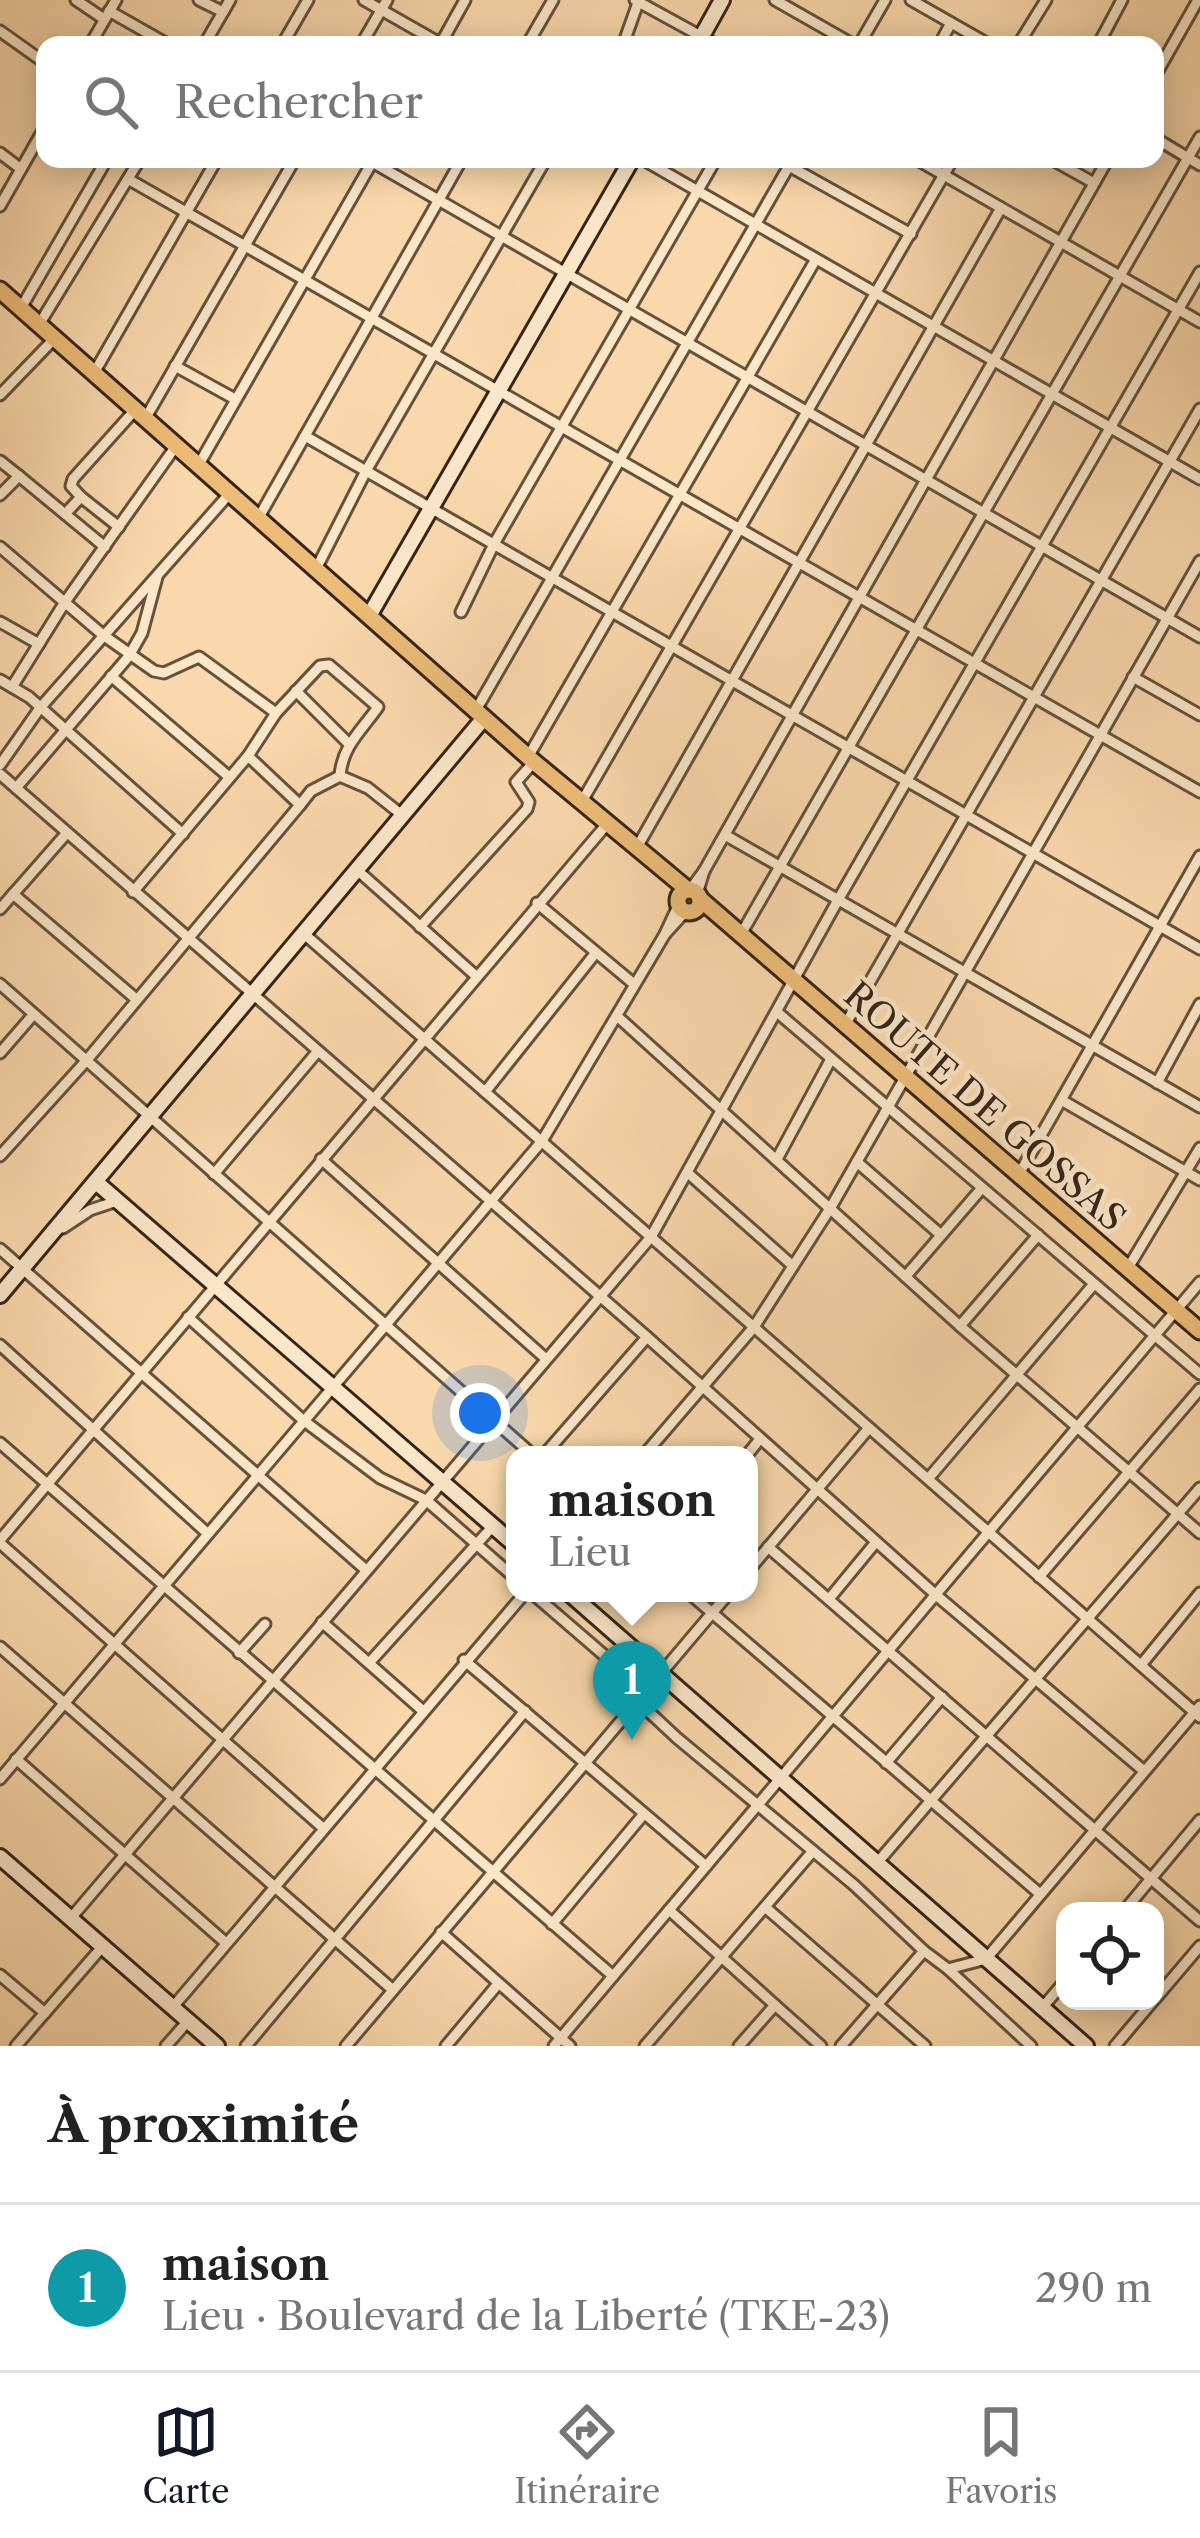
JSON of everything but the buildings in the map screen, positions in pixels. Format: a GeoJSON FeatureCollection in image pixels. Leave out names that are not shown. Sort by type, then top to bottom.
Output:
{"type":"FeatureCollection","features":[{"type":"Feature","properties":{"kind":"main road","name":"ROUTE DE GOSSAS"},"geometry":{"type":"LineString","coordinates":[[0,290],[689,900],[735,932],[1200,1331]]}},
{"type":"Feature","properties":{"kind":"street"},"geometry":{"type":"LineString","coordinates":[[76,0],[110,10],[151,36]]}},
{"type":"Feature","properties":{"kind":"street"},"geometry":{"type":"LineString","coordinates":[[200,0],[223,13]]}},
{"type":"Feature","properties":{"kind":"street"},"geometry":{"type":"LineString","coordinates":[[209,36],[230,0]]}},
{"type":"Feature","properties":{"kind":"street"},"geometry":{"type":"LineString","coordinates":[[287,36],[308,0]]}},
{"type":"Feature","properties":{"kind":"street"},"geometry":{"type":"LineString","coordinates":[[364,0],[384,5],[429,36]]}},
{"type":"Feature","properties":{"kind":"street"},"geometry":{"type":"LineString","coordinates":[[445,36],[465,0]]}},
{"type":"Feature","properties":{"kind":"street"},"geometry":{"type":"LineString","coordinates":[[532,36],[553,0]]}},
{"type":"Feature","properties":{"kind":"street"},"geometry":{"type":"LineString","coordinates":[[625,36],[637,0],[691,36]]}},
{"type":"Feature","properties":{"kind":"street"},"geometry":{"type":"LineString","coordinates":[[702,36],[722,0]]}},
{"type":"Feature","properties":{"kind":"street"},"geometry":{"type":"LineString","coordinates":[[775,0],[840,36]]}},
{"type":"Feature","properties":{"kind":"street"},"geometry":{"type":"LineString","coordinates":[[862,36],[885,0]]}},
{"type":"Feature","properties":{"kind":"street"},"geometry":{"type":"LineString","coordinates":[[911,0],[974,36]]}},
{"type":"Feature","properties":{"kind":"street"},"geometry":{"type":"LineString","coordinates":[[1024,36],[1046,0]]}},
{"type":"Feature","properties":{"kind":"street"},"geometry":{"type":"LineString","coordinates":[[1103,36],[1122,0]]}},
{"type":"Feature","properties":{"kind":"street"},"geometry":{"type":"LineString","coordinates":[[1164,60],[1195,3]]}},
{"type":"Feature","properties":{"kind":"street"},"geometry":{"type":"LineString","coordinates":[[366,36],[384,5]]}},
{"type":"Feature","properties":{"kind":"street"},"geometry":{"type":"LineString","coordinates":[[944,36],[952,23]]}},
{"type":"Feature","properties":{"kind":"street"},"geometry":{"type":"LineString","coordinates":[[2,37],[36,58]]}},
{"type":"Feature","properties":{"kind":"street"},"geometry":{"type":"LineString","coordinates":[[735,932],[780,866],[1200,137]]}},
{"type":"Feature","properties":{"kind":"street"},"geometry":{"type":"LineString","coordinates":[[0,206],[36,143]]}},
{"type":"Feature","properties":{"kind":"street"},"geometry":{"type":"LineString","coordinates":[[1164,144],[1200,165]]}},
{"type":"Feature","properties":{"kind":"street"},"geometry":{"type":"LineString","coordinates":[[0,153],[21,170]]}},
{"type":"Feature","properties":{"kind":"street"},"geometry":{"type":"LineString","coordinates":[[21,308],[102,168]]}},
{"type":"Feature","properties":{"kind":"street"},"geometry":{"type":"LineString","coordinates":[[40,323],[134,168]]}},
{"type":"Feature","properties":{"kind":"street"},"geometry":{"type":"LineString","coordinates":[[94,373],[212,168]]}},
{"type":"Feature","properties":{"kind":"street"},"geometry":{"type":"LineString","coordinates":[[119,526],[81,497],[71,486],[73,478],[140,414],[175,366],[290,168]]}},
{"type":"Feature","properties":{"kind":"street"},"geometry":{"type":"LineString","coordinates":[[198,466],[367,168]]}},
{"type":"Feature","properties":{"kind":"street"},"geometry":{"type":"LineString","coordinates":[[385,168],[1200,637]]}},
{"type":"Feature","properties":{"kind":"street"},"geometry":{"type":"LineString","coordinates":[[259,517],[457,168]]}},
{"type":"Feature","properties":{"kind":"street"},"geometry":{"type":"LineString","coordinates":[[316,569],[366,471],[541,168]]}},
{"type":"Feature","properties":{"kind":"street"},"geometry":{"type":"LineString","coordinates":[[369,616],[627,168]]}},
{"type":"Feature","properties":{"kind":"street"},"geometry":{"type":"LineString","coordinates":[[657,168],[1200,479]]}},
{"type":"Feature","properties":{"kind":"street"},"geometry":{"type":"LineString","coordinates":[[460,612],[494,544],[711,168]]}},
{"type":"Feature","properties":{"kind":"street"},"geometry":{"type":"LineString","coordinates":[[0,1295],[402,815],[480,714],[552,578],[788,168]]}},
{"type":"Feature","properties":{"kind":"street"},"geometry":{"type":"LineString","coordinates":[[801,168],[911,233]]}},
{"type":"Feature","properties":{"kind":"street"},"geometry":{"type":"LineString","coordinates":[[931,168],[1200,322]]}},
{"type":"Feature","properties":{"kind":"street"},"geometry":{"type":"LineString","coordinates":[[581,802],[948,168]]}},
{"type":"Feature","properties":{"kind":"street"},"geometry":{"type":"LineString","coordinates":[[1067,168],[1094,183]]}},
{"type":"Feature","properties":{"kind":"street"},"geometry":{"type":"LineString","coordinates":[[0,1779],[542,1141],[689,900],[1103,168]]}},
{"type":"Feature","properties":{"kind":"street"},"geometry":{"type":"LineString","coordinates":[[128,178],[1200,792]]}},
{"type":"Feature","properties":{"kind":"street"},"geometry":{"type":"LineString","coordinates":[[636,849],[1001,208]]}},
{"type":"Feature","properties":{"kind":"street"},"geometry":{"type":"LineString","coordinates":[[75,215],[100,230]]}},
{"type":"Feature","properties":{"kind":"street"},"geometry":{"type":"LineString","coordinates":[[420,927],[526,808],[529,802],[516,782],[816,259]]}},
{"type":"Feature","properties":{"kind":"street"},"geometry":{"type":"LineString","coordinates":[[70,1918],[651,1237],[838,900],[1200,272]]}},
{"type":"Feature","properties":{"kind":"street"},"geometry":{"type":"LineString","coordinates":[[0,395],[56,337]]}},
{"type":"Feature","properties":{"kind":"street"},"geometry":{"type":"LineString","coordinates":[[175,366],[235,399]]}},
{"type":"Feature","properties":{"kind":"street"},"geometry":{"type":"LineString","coordinates":[[845,1025],[1200,409]]}},
{"type":"Feature","properties":{"kind":"street"},"geometry":{"type":"LineString","coordinates":[[305,436],[1200,949]]}},
{"type":"Feature","properties":{"kind":"street"},"geometry":{"type":"LineString","coordinates":[[12,687],[65,602],[176,446]]}},
{"type":"Feature","properties":{"kind":"street"},"geometry":{"type":"LineString","coordinates":[[0,461],[105,547]]}},
{"type":"Feature","properties":{"kind":"street"},"geometry":{"type":"LineString","coordinates":[[0,495],[19,476]]}},
{"type":"Feature","properties":{"kind":"street"},"geometry":{"type":"LineString","coordinates":[[1,762],[40,708],[230,493]]}},
{"type":"Feature","properties":{"kind":"street"},"geometry":{"type":"LineString","coordinates":[[65,514],[81,497]]}},
{"type":"Feature","properties":{"kind":"street"},"geometry":{"type":"LineString","coordinates":[[0,547],[129,656],[164,673],[199,658],[276,713]]}},
{"type":"Feature","properties":{"kind":"street"},"geometry":{"type":"LineString","coordinates":[[652,1446],[754,1327],[831,1208],[1200,562]]}},
{"type":"Feature","properties":{"kind":"street"},"geometry":{"type":"LineString","coordinates":[[16,788],[129,656],[142,633],[158,574]]}},
{"type":"Feature","properties":{"kind":"street"},"geometry":{"type":"LineString","coordinates":[[0,622],[39,644]]}},
{"type":"Feature","properties":{"kind":"street"},"geometry":{"type":"LineString","coordinates":[[134,892],[248,756],[276,713],[325,662],[376,704],[376,711],[341,759],[340,776]]}},
{"type":"Feature","properties":{"kind":"street"},"geometry":{"type":"LineString","coordinates":[[111,676],[228,776]]}},
{"type":"Feature","properties":{"kind":"street"},"geometry":{"type":"LineString","coordinates":[[1133,677],[1200,715]]}},
{"type":"Feature","properties":{"kind":"street"},"geometry":{"type":"LineString","coordinates":[[0,680],[66,729],[183,834]]}},
{"type":"Feature","properties":{"kind":"street"},"geometry":{"type":"LineString","coordinates":[[296,691],[350,744]]}},
{"type":"Feature","properties":{"kind":"street"},"geometry":{"type":"LineString","coordinates":[[248,756],[300,805]]}},
{"type":"Feature","properties":{"kind":"street"},"geometry":{"type":"LineString","coordinates":[[0,774],[936,1595],[1144,1771]]}},
{"type":"Feature","properties":{"kind":"street"},"geometry":{"type":"LineString","coordinates":[[340,776],[368,788],[402,815]]}},
{"type":"Feature","properties":{"kind":"street"},"geometry":{"type":"LineString","coordinates":[[1,1153],[86,1061],[311,791],[340,776]]}},
{"type":"Feature","properties":{"kind":"street"},"geometry":{"type":"LineString","coordinates":[[323,1828],[0,1541],[607,824]]}},
{"type":"Feature","properties":{"kind":"street"},"geometry":{"type":"LineString","coordinates":[[0,909],[66,834]]}},
{"type":"Feature","properties":{"kind":"street"},"geometry":{"type":"LineString","coordinates":[[725,835],[1200,1107]]}},
{"type":"Feature","properties":{"kind":"street"},"geometry":{"type":"LineString","coordinates":[[1019,1174],[1200,856]]}},
{"type":"Feature","properties":{"kind":"street"},"geometry":{"type":"LineString","coordinates":[[356,868],[476,976]]}},
{"type":"Feature","properties":{"kind":"street"},"geometry":{"type":"LineString","coordinates":[[14,894],[136,999]]}},
{"type":"Feature","properties":{"kind":"street"},"geometry":{"type":"LineString","coordinates":[[537,903],[634,984]]}},
{"type":"Feature","properties":{"kind":"street"},"geometry":{"type":"LineString","coordinates":[[302,932],[1198,1712],[986,1959],[948,1970]]}},
{"type":"Feature","properties":{"kind":"street"},"geometry":{"type":"LineString","coordinates":[[485,1092],[594,955]]}},
{"type":"Feature","properties":{"kind":"street"},"geometry":{"type":"LineString","coordinates":[[0,984],[523,1446]]}},
{"type":"Feature","properties":{"kind":"street"},"geometry":{"type":"LineString","coordinates":[[1157,1083],[1200,1004]]}},
{"type":"Feature","properties":{"kind":"street"},"geometry":{"type":"LineString","coordinates":[[777,1012],[1200,1374]]}},
{"type":"Feature","properties":{"kind":"street"},"geometry":{"type":"LineString","coordinates":[[0,1053],[33,1015]]}},
{"type":"Feature","properties":{"kind":"street"},"geometry":{"type":"LineString","coordinates":[[617,1017],[1200,1534]]}},
{"type":"Feature","properties":{"kind":"street"},"geometry":{"type":"LineString","coordinates":[[214,1174],[318,1051]]}},
{"type":"Feature","properties":{"kind":"street"},"geometry":{"type":"LineString","coordinates":[[777,1160],[831,1059]]}},
{"type":"Feature","properties":{"kind":"street"},"geometry":{"type":"LineString","coordinates":[[1063,1101],[1200,1180]]}},
{"type":"Feature","properties":{"kind":"street"},"geometry":{"type":"LineString","coordinates":[[1128,1268],[1200,1148]]}},
{"type":"Feature","properties":{"kind":"street"},"geometry":{"type":"LineString","coordinates":[[321,1160],[545,1358]]}},
{"type":"Feature","properties":{"kind":"street"},"geometry":{"type":"LineString","coordinates":[[857,1162],[941,1235]]}},
{"type":"Feature","properties":{"kind":"street"},"geometry":{"type":"LineString","coordinates":[[689,1174],[794,1266]]}},
{"type":"Feature","properties":{"kind":"street"},"geometry":{"type":"LineString","coordinates":[[96,1182],[506,1537]]}},
{"type":"Feature","properties":{"kind":"street"},"geometry":{"type":"LineString","coordinates":[[906,1276],[982,1188]]}},
{"type":"Feature","properties":{"kind":"street"},"geometry":{"type":"LineString","coordinates":[[49,1238],[77,1217],[118,1201]]}},
{"type":"Feature","properties":{"kind":"street"},"geometry":{"type":"LineString","coordinates":[[960,1325],[1038,1235]]}},
{"type":"Feature","properties":{"kind":"street"},"geometry":{"type":"LineString","coordinates":[[0,1249],[366,1570]]}},
{"type":"Feature","properties":{"kind":"street"},"geometry":{"type":"LineString","coordinates":[[441,1932],[562,2043],[613,1976],[1200,1282]]}},
{"type":"Feature","properties":{"kind":"street"},"geometry":{"type":"LineString","coordinates":[[928,1479],[1094,1283]]}},
{"type":"Feature","properties":{"kind":"street"},"geometry":{"type":"LineString","coordinates":[[188,1317],[303,1420],[380,1478],[426,1500],[506,1570]]}},
{"type":"Feature","properties":{"kind":"street"},"geometry":{"type":"LineString","coordinates":[[552,1446],[646,1337]]}},
{"type":"Feature","properties":{"kind":"street"},"geometry":{"type":"LineString","coordinates":[[0,1345],[207,1532]]}},
{"type":"Feature","properties":{"kind":"street"},"geometry":{"type":"LineString","coordinates":[[1040,1577],[1200,1389]]}},
{"type":"Feature","properties":{"kind":"street"},"geometry":{"type":"LineString","coordinates":[[758,1559],[869,1428]]}},
{"type":"Feature","properties":{"kind":"street"},"geometry":{"type":"LineString","coordinates":[[754,1446],[760,1439]]}},
{"type":"Feature","properties":{"kind":"street"},"geometry":{"type":"LineString","coordinates":[[0,1444],[613,1976]]}},
{"type":"Feature","properties":{"kind":"street"},"geometry":{"type":"LineString","coordinates":[[877,1863],[1200,1488]]}},
{"type":"Feature","properties":{"kind":"street"},"geometry":{"type":"LineString","coordinates":[[369,1663],[493,1526]]}},
{"type":"Feature","properties":{"kind":"street"},"geometry":{"type":"LineString","coordinates":[[829,1598],[876,1542]]}},
{"type":"Feature","properties":{"kind":"street"},"geometry":{"type":"LineString","coordinates":[[769,1546],[1200,1921]]}},
{"type":"Feature","properties":{"kind":"street"},"geometry":{"type":"LineString","coordinates":[[1141,1665],[1200,1592]]}},
{"type":"Feature","properties":{"kind":"street"},"geometry":{"type":"LineString","coordinates":[[172,2008],[464,1660],[519,1602]]}},
{"type":"Feature","properties":{"kind":"street"},"geometry":{"type":"LineString","coordinates":[[539,1602],[627,1676],[647,1710],[677,1738],[760,1803],[1031,2046]]}},
{"type":"Feature","properties":{"kind":"street"},"geometry":{"type":"LineString","coordinates":[[579,1602],[1086,2046]]}},
{"type":"Feature","properties":{"kind":"street"},"geometry":{"type":"LineString","coordinates":[[699,1602],[1040,1894]]}},
{"type":"Feature","properties":{"kind":"street"},"geometry":{"type":"LineString","coordinates":[[346,2046],[721,1602]]}},
{"type":"Feature","properties":{"kind":"street"},"geometry":{"type":"LineString","coordinates":[[322,1622],[422,1710]]}},
{"type":"Feature","properties":{"kind":"street"},"geometry":{"type":"LineString","coordinates":[[239,1653],[266,1624]]}},
{"type":"Feature","properties":{"kind":"street"},"geometry":{"type":"LineString","coordinates":[[1,1651],[393,1990]]}},
{"type":"Feature","properties":{"kind":"street"},"geometry":{"type":"LineString","coordinates":[[464,1660],[706,1866]]}},
{"type":"Feature","properties":{"kind":"street"},"geometry":{"type":"LineString","coordinates":[[886,1763],[942,1697]]}},
{"type":"Feature","properties":{"kind":"street"},"geometry":{"type":"LineString","coordinates":[[247,2046],[525,1712]]}},
{"type":"Feature","properties":{"kind":"street"},"geometry":{"type":"LineString","coordinates":[[16,1759],[226,1943]]}},
{"type":"Feature","properties":{"kind":"street"},"geometry":{"type":"LineString","coordinates":[[552,1924],[644,1815]]}},
{"type":"Feature","properties":{"kind":"street"},"geometry":{"type":"LineString","coordinates":[[1132,1902],[1200,1820]]}},
{"type":"Feature","properties":{"kind":"street"},"geometry":{"type":"LineString","coordinates":[[645,2046],[813,1851]]}},
{"type":"Feature","properties":{"kind":"street"},"geometry":{"type":"LineString","coordinates":[[0,1857],[218,2046]]}},
{"type":"Feature","properties":{"kind":"street"},"geometry":{"type":"LineString","coordinates":[[765,1907],[925,2046]]}},
{"type":"Feature","properties":{"kind":"street"},"geometry":{"type":"LineString","coordinates":[[669,1910],[821,2046]]}},
{"type":"Feature","properties":{"kind":"street"},"geometry":{"type":"LineString","coordinates":[[22,2044],[103,1946]]}},
{"type":"Feature","properties":{"kind":"street"},"geometry":{"type":"LineString","coordinates":[[1164,1988],[1200,1946]]}},
{"type":"Feature","properties":{"kind":"street"},"geometry":{"type":"LineString","coordinates":[[841,2046],[924,1951]]}},
{"type":"Feature","properties":{"kind":"street"},"geometry":{"type":"LineString","coordinates":[[0,1976],[45,2013]]}},
{"type":"Feature","properties":{"kind":"street"},"geometry":{"type":"LineString","coordinates":[[446,2046],[498,1984]]}},
{"type":"Feature","properties":{"kind":"street"},"geometry":{"type":"LineString","coordinates":[[1042,2008],[1056,1992]]}},
{"type":"Feature","properties":{"kind":"street"},"geometry":{"type":"LineString","coordinates":[[740,2046],[775,2005]]}},
{"type":"Feature","properties":{"kind":"street"},"geometry":{"type":"LineString","coordinates":[[1114,2046],[1145,2010]]}},
{"type":"Feature","properties":{"kind":"street"},"geometry":{"type":"LineString","coordinates":[[166,2046],[188,2021]]}},
{"type":"Feature","properties":{"kind":"place","name":"maison"},"geometry":{"type":"Point","coordinates":[632,1740]}}]}
